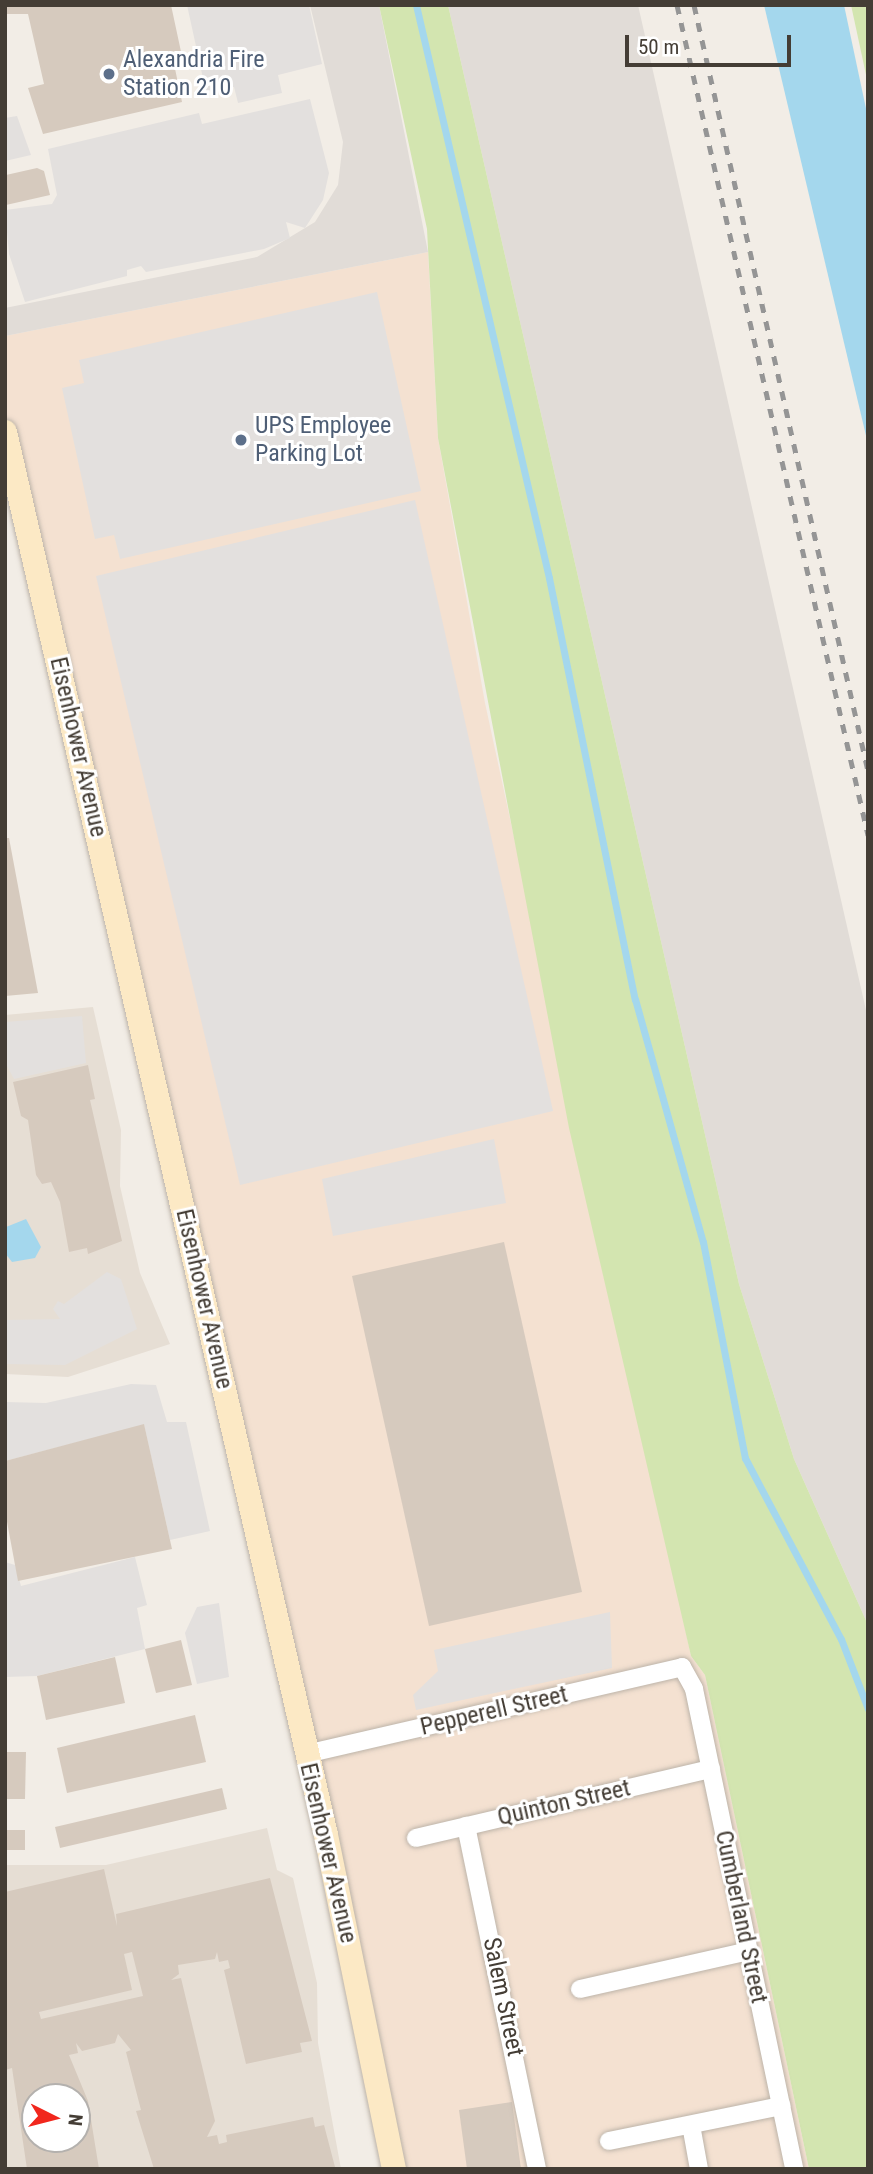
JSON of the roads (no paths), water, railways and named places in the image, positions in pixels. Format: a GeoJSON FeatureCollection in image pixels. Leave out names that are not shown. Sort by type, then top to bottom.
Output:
{"type":"FeatureCollection","features":[{"type":"Feature","properties":{"kind":"main road","name":"Eisenhower Avenue"},"geometry":{"type":"LineString","coordinates":[[5,432],[306,1754],[394,2169]]}},
{"type":"Feature","properties":{"kind":"street","name":"Pepperell Street"},"geometry":{"type":"LineString","coordinates":[[306,1754],[682,1667]]}},
{"type":"Feature","properties":{"kind":"street","name":"Cumberland Street"},"geometry":{"type":"LineString","coordinates":[[682,1667],[694,1689],[794,2169]]}},
{"type":"Feature","properties":{"kind":"street","name":"Quinton Street"},"geometry":{"type":"LineString","coordinates":[[416,1838],[711,1769]]}},
{"type":"Feature","properties":{"kind":"street","name":"Salem Street"},"geometry":{"type":"LineString","coordinates":[[466,1826],[537,2169]]}},
{"type":"Feature","properties":{"kind":"street"},"geometry":{"type":"LineString","coordinates":[[580,1989],[748,1951]]}},
{"type":"Feature","properties":{"kind":"street"},"geometry":{"type":"LineString","coordinates":[[610,2141],[781,2106]]}},
{"type":"Feature","properties":{"kind":"street"},"geometry":{"type":"LineString","coordinates":[[691,2125],[699,2169]]}},
{"type":"Feature","properties":{"kind":"water"},"geometry":{"type":"Polygon","coordinates":[[[764,5],[844,5],[868,118],[868,444],[764,5]]]}},
{"type":"Feature","properties":{"kind":"water"},"geometry":{"type":"Polygon","coordinates":[[[26,1219],[41,1247],[35,1258],[12,1262],[5,1253],[6,1227],[26,1219]]]}},
{"type":"Feature","properties":{"kind":"waterway"},"geometry":{"type":"LineString","coordinates":[[416,5],[549,578],[635,999],[703,1242],[745,1458],[841,1639],[868,1709]]}},
{"type":"Feature","properties":{"kind":"railway"},"geometry":{"type":"LineString","coordinates":[[677,5],[868,835]]}},
{"type":"Feature","properties":{"kind":"railway"},"geometry":{"type":"LineString","coordinates":[[694,5],[868,771]]}},
{"type":"Feature","properties":{"kind":"place","name":"Alexandria Fire Station 210"},"geometry":{"type":"Point","coordinates":[109,74]}},
{"type":"Feature","properties":{"kind":"place","name":"UPS Employee Parking Lot"},"geometry":{"type":"Point","coordinates":[241,440]}}]}
